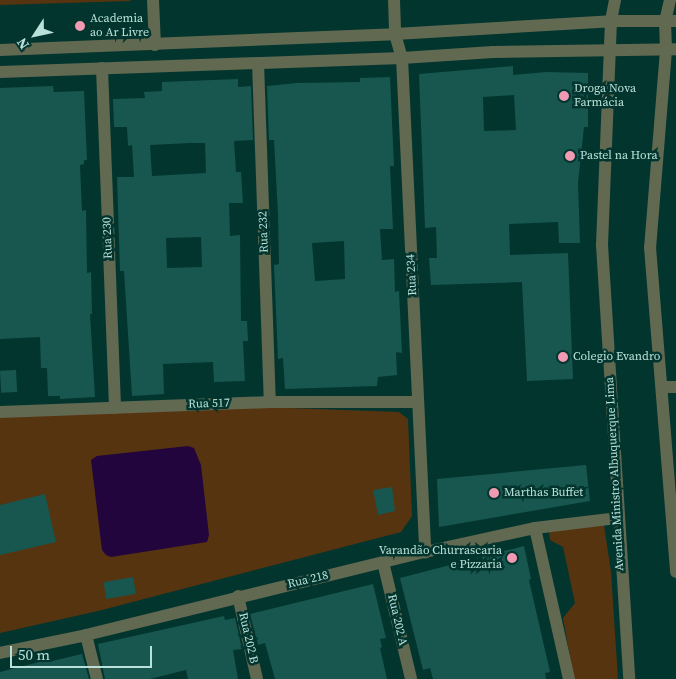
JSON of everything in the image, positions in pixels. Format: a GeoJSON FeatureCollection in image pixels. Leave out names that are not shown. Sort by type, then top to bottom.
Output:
{"type":"FeatureCollection","features":[{"type":"Feature","properties":{"kind":"street"},"geometry":{"type":"LineString","coordinates":[[153,0],[154,45]]}},
{"type":"Feature","properties":{"kind":"street","name":"Rua 234"},"geometry":{"type":"LineString","coordinates":[[394,0],[395,34],[402,58],[425,552]]}},
{"type":"Feature","properties":{"kind":"street","name":"Avenida Ministro Albuquerque Lima"},"geometry":{"type":"LineString","coordinates":[[614,0],[610,21],[611,50],[602,245],[628,679]]}},
{"type":"Feature","properties":{"kind":"street"},"geometry":{"type":"LineString","coordinates":[[670,0],[671,50],[650,247],[676,572]]}},
{"type":"Feature","properties":{"kind":"street"},"geometry":{"type":"LineString","coordinates":[[0,50],[60,46],[154,45],[395,34],[610,21],[671,21]]}},
{"type":"Feature","properties":{"kind":"street"},"geometry":{"type":"LineString","coordinates":[[492,29],[493,52]]}},
{"type":"Feature","properties":{"kind":"street"},"geometry":{"type":"LineString","coordinates":[[190,43],[192,64]]}},
{"type":"Feature","properties":{"kind":"street"},"geometry":{"type":"LineString","coordinates":[[0,72],[402,58],[493,52],[671,50]]}},
{"type":"Feature","properties":{"kind":"street","name":"Rua 232"},"geometry":{"type":"LineString","coordinates":[[258,63],[270,402]]}},
{"type":"Feature","properties":{"kind":"street","name":"Rua 230"},"geometry":{"type":"LineString","coordinates":[[102,68],[114,408]]}},
{"type":"Feature","properties":{"kind":"street"},"geometry":{"type":"LineString","coordinates":[[662,387],[676,386]]}},
{"type":"Feature","properties":{"kind":"street","name":"Rua 517"},"geometry":{"type":"LineString","coordinates":[[0,412],[270,402],[418,402]]}},
{"type":"Feature","properties":{"kind":"street","name":"Rua 218"},"geometry":{"type":"LineString","coordinates":[[0,653],[86,635],[238,596],[534,528],[618,518]]}},
{"type":"Feature","properties":{"kind":"street"},"geometry":{"type":"LineString","coordinates":[[534,528],[569,679]]}},
{"type":"Feature","properties":{"kind":"street","name":"Rua 202 A"},"geometry":{"type":"LineString","coordinates":[[383,562],[411,679]]}},
{"type":"Feature","properties":{"kind":"street","name":"Rua 202 B"},"geometry":{"type":"LineString","coordinates":[[238,596],[257,679]]}},
{"type":"Feature","properties":{"kind":"street"},"geometry":{"type":"LineString","coordinates":[[86,635],[97,679]]}},
{"type":"Feature","properties":{"kind":"shaded area"},"geometry":{"type":"Polygon","coordinates":[[[0,0],[130,0],[131,1],[0,5],[0,0]]]}},
{"type":"Feature","properties":{"kind":"shaded area"},"geometry":{"type":"Polygon","coordinates":[[[237,406],[399,412],[408,419],[412,516],[401,532],[98,611],[0,633],[0,416],[237,406]]]}},
{"type":"Feature","properties":{"kind":"shaded area"},"geometry":{"type":"Polygon","coordinates":[[[188,446],[194,448],[201,465],[209,535],[207,542],[111,557],[106,555],[102,550],[91,460],[97,456],[188,446]]]}},
{"type":"Feature","properties":{"kind":"shaded area"},"geometry":{"type":"Polygon","coordinates":[[[604,525],[611,572],[618,679],[574,679],[563,618],[575,603],[563,547],[550,540],[549,531],[604,525]]]}},
{"type":"Feature","properties":{"kind":"building"},"geometry":{"type":"Polygon","coordinates":[[[513,66],[513,75],[547,72],[588,73],[588,127],[584,127],[578,183],[580,243],[559,243],[558,222],[509,224],[510,255],[568,253],[573,379],[527,381],[522,282],[431,285],[429,258],[437,258],[436,227],[425,228],[419,74],[513,66]],[[514,95],[483,97],[484,131],[516,130],[514,95]]]}},
{"type":"Feature","properties":{"kind":"building"},"geometry":{"type":"Polygon","coordinates":[[[390,77],[394,166],[390,166],[393,229],[380,229],[382,260],[394,259],[395,292],[399,291],[402,353],[396,352],[397,375],[378,377],[377,386],[285,389],[283,358],[278,359],[274,265],[279,264],[278,214],[274,140],[269,140],[267,86],[297,83],[360,82],[360,78],[390,77]],[[344,241],[312,243],[315,281],[345,279],[344,241]]]}},
{"type":"Feature","properties":{"kind":"building"},"geometry":{"type":"Polygon","coordinates":[[[238,79],[238,87],[251,86],[253,140],[234,141],[236,172],[241,172],[243,203],[229,203],[230,236],[240,235],[241,321],[247,321],[248,341],[243,341],[245,381],[214,382],[213,362],[163,364],[164,394],[132,396],[124,271],[120,271],[117,177],[134,177],[132,145],[128,146],[127,127],[114,127],[113,99],[145,98],[144,92],[162,91],[162,82],[238,79]],[[205,143],[150,145],[152,176],[206,173],[205,143]],[[201,237],[166,238],[167,268],[202,267],[201,237]]]}},
{"type":"Feature","properties":{"kind":"building"},"geometry":{"type":"Polygon","coordinates":[[[53,86],[54,92],[84,91],[87,160],[84,160],[84,164],[80,165],[82,211],[86,210],[87,273],[91,272],[92,314],[90,314],[95,397],[60,399],[60,396],[48,396],[47,368],[41,368],[40,337],[0,339],[0,88],[53,86]]]}},
{"type":"Feature","properties":{"kind":"building"},"geometry":{"type":"Polygon","coordinates":[[[16,370],[17,392],[1,393],[0,371],[16,370]]]}},
{"type":"Feature","properties":{"kind":"building","name":"Marthas Buffet"},"geometry":{"type":"Polygon","coordinates":[[[586,465],[590,501],[439,527],[437,479],[586,465]]]}},
{"type":"Feature","properties":{"kind":"building"},"geometry":{"type":"Polygon","coordinates":[[[392,487],[395,511],[378,515],[373,490],[392,487]]]}},
{"type":"Feature","properties":{"kind":"building"},"geometry":{"type":"Polygon","coordinates":[[[45,494],[56,542],[0,555],[0,505],[45,494]]]}},
{"type":"Feature","properties":{"kind":"building"},"geometry":{"type":"Polygon","coordinates":[[[524,546],[531,579],[529,580],[550,672],[545,673],[546,679],[433,679],[430,668],[423,670],[400,578],[524,546]]]}},
{"type":"Feature","properties":{"kind":"building"},"geometry":{"type":"Polygon","coordinates":[[[133,577],[136,594],[106,599],[103,582],[133,577]]]}},
{"type":"Feature","properties":{"kind":"building"},"geometry":{"type":"Polygon","coordinates":[[[373,584],[386,638],[380,639],[382,647],[380,648],[387,679],[275,679],[265,643],[258,645],[250,614],[373,584]]]}},
{"type":"Feature","properties":{"kind":"building"},"geometry":{"type":"Polygon","coordinates":[[[224,616],[225,620],[235,618],[242,649],[233,650],[238,679],[188,679],[186,670],[150,679],[105,679],[98,644],[224,616]]]}},
{"type":"Feature","properties":{"kind":"building"},"geometry":{"type":"Polygon","coordinates":[[[82,654],[89,679],[0,679],[0,672],[47,660],[48,662],[82,654]]]}},
{"type":"Feature","properties":{"kind":"place","name":"Academia ao Ar Livre"},"geometry":{"type":"Point","coordinates":[80,26]}},
{"type":"Feature","properties":{"kind":"place","name":"Droga Nova Farmácia"},"geometry":{"type":"Point","coordinates":[564,96]}},
{"type":"Feature","properties":{"kind":"place","name":"Pastel na Hora"},"geometry":{"type":"Point","coordinates":[570,156]}},
{"type":"Feature","properties":{"kind":"place","name":"Colegio Evandro"},"geometry":{"type":"Point","coordinates":[563,357]}},
{"type":"Feature","properties":{"kind":"place","name":"Marthas Buffet"},"geometry":{"type":"Point","coordinates":[494,493]}},
{"type":"Feature","properties":{"kind":"place","name":"Varandão Churrascaria e Pizzaria"},"geometry":{"type":"Point","coordinates":[512,558]}}]}
